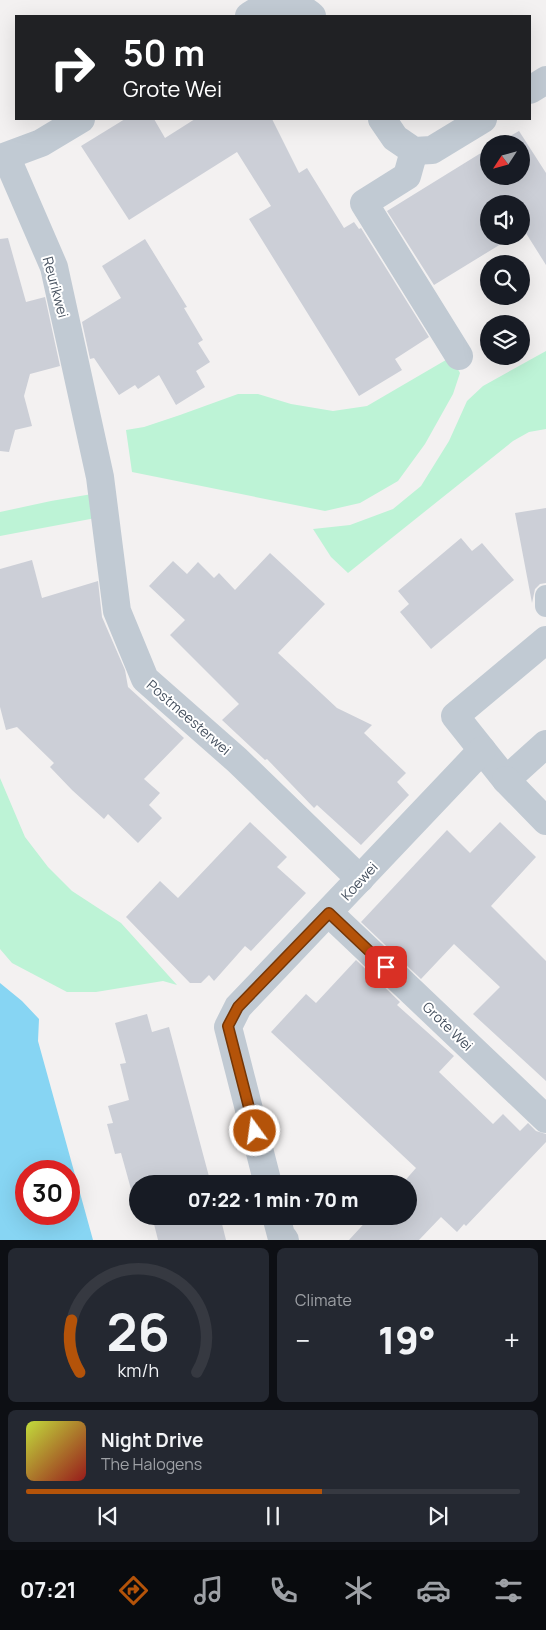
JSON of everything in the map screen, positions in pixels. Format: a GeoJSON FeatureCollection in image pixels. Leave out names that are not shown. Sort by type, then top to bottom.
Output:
{"type":"FeatureCollection","features":[{"type":"Feature","properties":{"kind":"street"},"geometry":{"type":"LineString","coordinates":[[251,15],[266,6],[289,2],[311,15]]}},
{"type":"Feature","properties":{"kind":"street"},"geometry":{"type":"LineString","coordinates":[[531,89],[546,80]]}},
{"type":"Feature","properties":{"kind":"street","name":"Reurikwei"},"geometry":{"type":"LineString","coordinates":[[79,120],[41,143],[6,156],[54,267],[100,477]]}},
{"type":"Feature","properties":{"kind":"street"},"geometry":{"type":"LineString","coordinates":[[383,120],[395,138],[414,151],[432,150],[481,120]]}},
{"type":"Feature","properties":{"kind":"street"},"geometry":{"type":"LineString","coordinates":[[414,151],[407,176],[364,203],[459,356]]}},
{"type":"Feature","properties":{"kind":"street","name":"Postmeesterwei"},"geometry":{"type":"LineString","coordinates":[[100,477],[117,611],[145,679],[238,760],[360,879]]}},
{"type":"Feature","properties":{"kind":"street"},"geometry":{"type":"LineString","coordinates":[[546,596],[546,606]]}},
{"type":"Feature","properties":{"kind":"street"},"geometry":{"type":"LineString","coordinates":[[546,640],[455,716],[506,780],[546,821]]}},
{"type":"Feature","properties":{"kind":"street"},"geometry":{"type":"LineString","coordinates":[[506,780],[546,744]]}},
{"type":"Feature","properties":{"kind":"street","name":"Koewei"},"geometry":{"type":"LineString","coordinates":[[266,1175],[228,1026],[238,1007],[482,750]]}},
{"type":"Feature","properties":{"kind":"street","name":"Grote Wei"},"geometry":{"type":"LineString","coordinates":[[329,913],[546,1119]]}},
{"type":"Feature","properties":{"kind":"street"},"geometry":{"type":"LineString","coordinates":[[278,1225],[281,1235],[285,1240]]}},
{"type":"Feature","properties":{"kind":"green space"},"geometry":{"type":"Polygon","coordinates":[[[546,351],[546,429],[529,432],[513,441],[348,573],[331,557],[313,529],[350,525],[393,509],[421,486],[449,441],[467,401],[483,386],[521,365],[530,365],[530,360],[546,351]]]}},
{"type":"Feature","properties":{"kind":"green space"},"geometry":{"type":"Polygon","coordinates":[[[451,357],[460,373],[453,394],[425,444],[398,481],[360,503],[325,511],[132,472],[126,430],[144,427],[238,394],[258,394],[291,404],[333,411],[367,406],[451,357]]]}},
{"type":"Feature","properties":{"kind":"green space"},"geometry":{"type":"Polygon","coordinates":[[[98,493],[101,517],[0,536],[0,512],[98,493]]]}},
{"type":"Feature","properties":{"kind":"green space"},"geometry":{"type":"Polygon","coordinates":[[[0,778],[25,837],[48,867],[72,891],[121,923],[177,985],[163,981],[96,992],[67,992],[12,963],[0,949],[0,778]]]}},
{"type":"Feature","properties":{"kind":"water"},"geometry":{"type":"Polygon","coordinates":[[[0,983],[22,1001],[39,1019],[38,1041],[71,1160],[15,1160],[15,1225],[80,1225],[80,1193],[93,1240],[0,1240],[0,983]]]}},
{"type":"Feature","properties":{"kind":"building"},"geometry":{"type":"Polygon","coordinates":[[[123,120],[155,120],[165,138],[193,120],[272,120],[299,173],[307,168],[344,228],[354,222],[359,229],[361,228],[429,337],[395,359],[402,370],[359,396],[249,219],[271,206],[237,152],[129,220],[81,146],[123,120]]]}},
{"type":"Feature","properties":{"kind":"building"},"geometry":{"type":"Polygon","coordinates":[[[519,131],[522,135],[512,135],[519,131]]]}},
{"type":"Feature","properties":{"kind":"building"},"geometry":{"type":"Polygon","coordinates":[[[530,148],[546,173],[546,265],[530,240],[530,195],[480,195],[480,245],[499,245],[480,255],[480,257],[434,285],[387,211],[480,154],[480,185],[530,185],[530,148]]]}},
{"type":"Feature","properties":{"kind":"building"},"geometry":{"type":"Polygon","coordinates":[[[8,238],[26,302],[45,297],[60,366],[30,374],[24,396],[32,426],[15,430],[9,452],[0,451],[0,239],[8,238]]]}},
{"type":"Feature","properties":{"kind":"building"},"geometry":{"type":"Polygon","coordinates":[[[145,239],[187,307],[184,308],[203,340],[198,343],[210,362],[196,371],[205,387],[176,405],[159,375],[138,389],[135,385],[119,395],[94,358],[90,359],[82,322],[121,298],[102,266],[145,239]]]}},
{"type":"Feature","properties":{"kind":"building"},"geometry":{"type":"Polygon","coordinates":[[[546,508],[546,583],[540,584],[535,589],[532,603],[515,513],[546,508]]]}},
{"type":"Feature","properties":{"kind":"building"},"geometry":{"type":"Polygon","coordinates":[[[461,538],[472,551],[482,543],[514,580],[431,649],[400,612],[409,604],[398,591],[461,538]]]}},
{"type":"Feature","properties":{"kind":"building"},"geometry":{"type":"Polygon","coordinates":[[[270,553],[325,604],[278,653],[337,708],[372,725],[364,733],[406,773],[397,782],[409,795],[361,845],[317,805],[314,808],[267,759],[265,760],[222,720],[239,704],[170,635],[185,620],[149,586],[173,561],[187,574],[198,562],[214,578],[219,573],[235,590],[270,553]]]}},
{"type":"Feature","properties":{"kind":"building"},"geometry":{"type":"Polygon","coordinates":[[[32,560],[42,598],[98,581],[102,617],[125,670],[128,687],[184,738],[144,779],[160,793],[149,805],[162,818],[138,843],[108,814],[104,819],[72,790],[50,767],[54,763],[17,727],[6,730],[0,707],[0,569],[32,560]]]}},
{"type":"Feature","properties":{"kind":"building"},"geometry":{"type":"Polygon","coordinates":[[[250,822],[287,857],[277,867],[306,893],[251,951],[245,946],[214,981],[209,975],[201,983],[190,983],[126,917],[160,881],[178,898],[250,822]]]}},
{"type":"Feature","properties":{"kind":"building"},"geometry":{"type":"Polygon","coordinates":[[[500,822],[536,857],[491,906],[546,961],[546,1081],[473,1014],[500,987],[454,944],[421,979],[361,922],[447,830],[470,853],[500,822]]]}},
{"type":"Feature","properties":{"kind":"building"},"geometry":{"type":"Polygon","coordinates":[[[356,960],[400,1002],[397,1005],[454,1056],[439,1072],[493,1124],[503,1114],[520,1131],[528,1123],[536,1131],[546,1134],[546,1142],[466,1226],[464,1224],[457,1232],[441,1217],[419,1240],[349,1240],[363,1225],[417,1225],[417,1175],[410,1175],[416,1168],[271,1032],[306,994],[316,1003],[356,960]]]}},
{"type":"Feature","properties":{"kind":"building"},"geometry":{"type":"Polygon","coordinates":[[[147,1014],[152,1032],[169,1027],[209,1175],[129,1175],[129,1182],[121,1153],[115,1154],[107,1124],[113,1123],[108,1106],[129,1100],[120,1064],[126,1063],[115,1023],[147,1014]]]}},
{"type":"Feature","properties":{"kind":"building"},"geometry":{"type":"Polygon","coordinates":[[[154,1225],[222,1225],[226,1240],[158,1240],[154,1225]]]}},
{"type":"Feature","properties":{"kind":"route"},"geometry":{"type":"LineString","coordinates":[[255,1131],[228,1026],[238,1007],[329,913],[386,967]]}}]}
